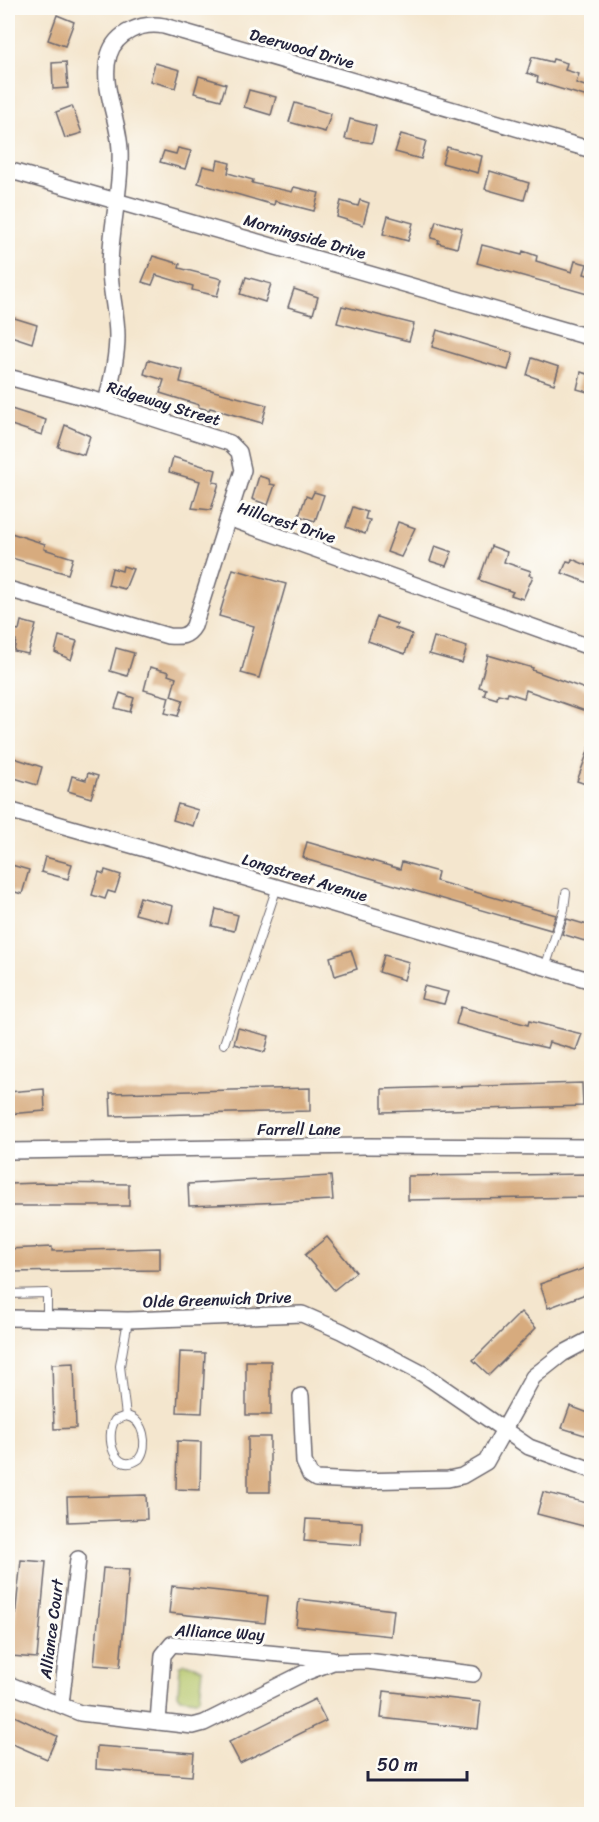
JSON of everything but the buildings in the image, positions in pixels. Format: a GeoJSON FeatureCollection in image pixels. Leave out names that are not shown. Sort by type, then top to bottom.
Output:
{"type":"FeatureCollection","features":[{"type":"Feature","properties":{"kind":"street","name":"Deerwood Drive"},"geometry":{"type":"LineString","coordinates":[[106,403],[115,360],[117,335],[110,268],[116,201],[121,179],[120,147],[107,81],[107,65],[116,42],[136,28],[147,25],[164,26],[591,150]]}},
{"type":"Feature","properties":{"kind":"street","name":"Morningside Drive"},"geometry":{"type":"LineString","coordinates":[[8,170],[591,338]]}},
{"type":"Feature","properties":{"kind":"street","name":"Ridgeway Street"},"geometry":{"type":"LineString","coordinates":[[8,377],[106,403],[233,445],[243,461],[243,470],[228,518]]}},
{"type":"Feature","properties":{"kind":"street","name":"Hillcrest Drive"},"geometry":{"type":"LineString","coordinates":[[8,589],[168,636],[183,637],[195,626],[228,518],[591,648]]}},
{"type":"Feature","properties":{"kind":"street","name":"Longstreet Avenue"},"geometry":{"type":"LineString","coordinates":[[8,810],[277,887],[591,981]]}},
{"type":"Feature","properties":{"kind":"street","name":"Farrell Lane"},"geometry":{"type":"LineString","coordinates":[[8,1151],[366,1146],[591,1147]]}},
{"type":"Feature","properties":{"kind":"street","name":"Olde Greenwich Drive"},"geometry":{"type":"LineString","coordinates":[[8,1318],[128,1320],[302,1314],[341,1331],[423,1374],[504,1431],[548,1455],[591,1470]]}},
{"type":"Feature","properties":{"kind":"street"},"geometry":{"type":"LineString","coordinates":[[301,1396],[305,1469],[316,1479],[394,1482],[462,1476],[486,1462],[533,1377],[562,1354],[591,1338]]}},
{"type":"Feature","properties":{"kind":"street","name":"Alliance Court"},"geometry":{"type":"LineString","coordinates":[[61,1704],[78,1560]]}},
{"type":"Feature","properties":{"kind":"street","name":"Alliance Way"},"geometry":{"type":"LineString","coordinates":[[158,1722],[162,1655],[172,1644],[473,1674]]}},
{"type":"Feature","properties":{"kind":"street","name":"Alliance Way"},"geometry":{"type":"LineString","coordinates":[[8,1684],[80,1713],[193,1725],[204,1723],[321,1665],[348,1660]]}},
{"type":"Feature","properties":{"kind":"lane"},"geometry":{"type":"LineString","coordinates":[[224,1044],[277,887]]}},
{"type":"Feature","properties":{"kind":"lane"},"geometry":{"type":"LineString","coordinates":[[544,968],[564,909],[566,892]]}},
{"type":"Feature","properties":{"kind":"lane"},"geometry":{"type":"LineString","coordinates":[[8,1294],[47,1293],[47,1318]]}},
{"type":"Feature","properties":{"kind":"lane"},"geometry":{"type":"LineString","coordinates":[[126,1416],[120,1366],[128,1320]]}},
{"type":"Feature","properties":{"kind":"lane"},"geometry":{"type":"LineString","coordinates":[[126,1416],[138,1420],[141,1425],[144,1448],[139,1459],[128,1464],[117,1460],[111,1431],[115,1420],[126,1416]]}},
{"type":"Feature","properties":{"kind":"green space"},"geometry":{"type":"Polygon","coordinates":[[[185,1663],[203,1669],[200,1697],[196,1700],[181,1698],[178,1694],[180,1666],[185,1663]]]}}]}
